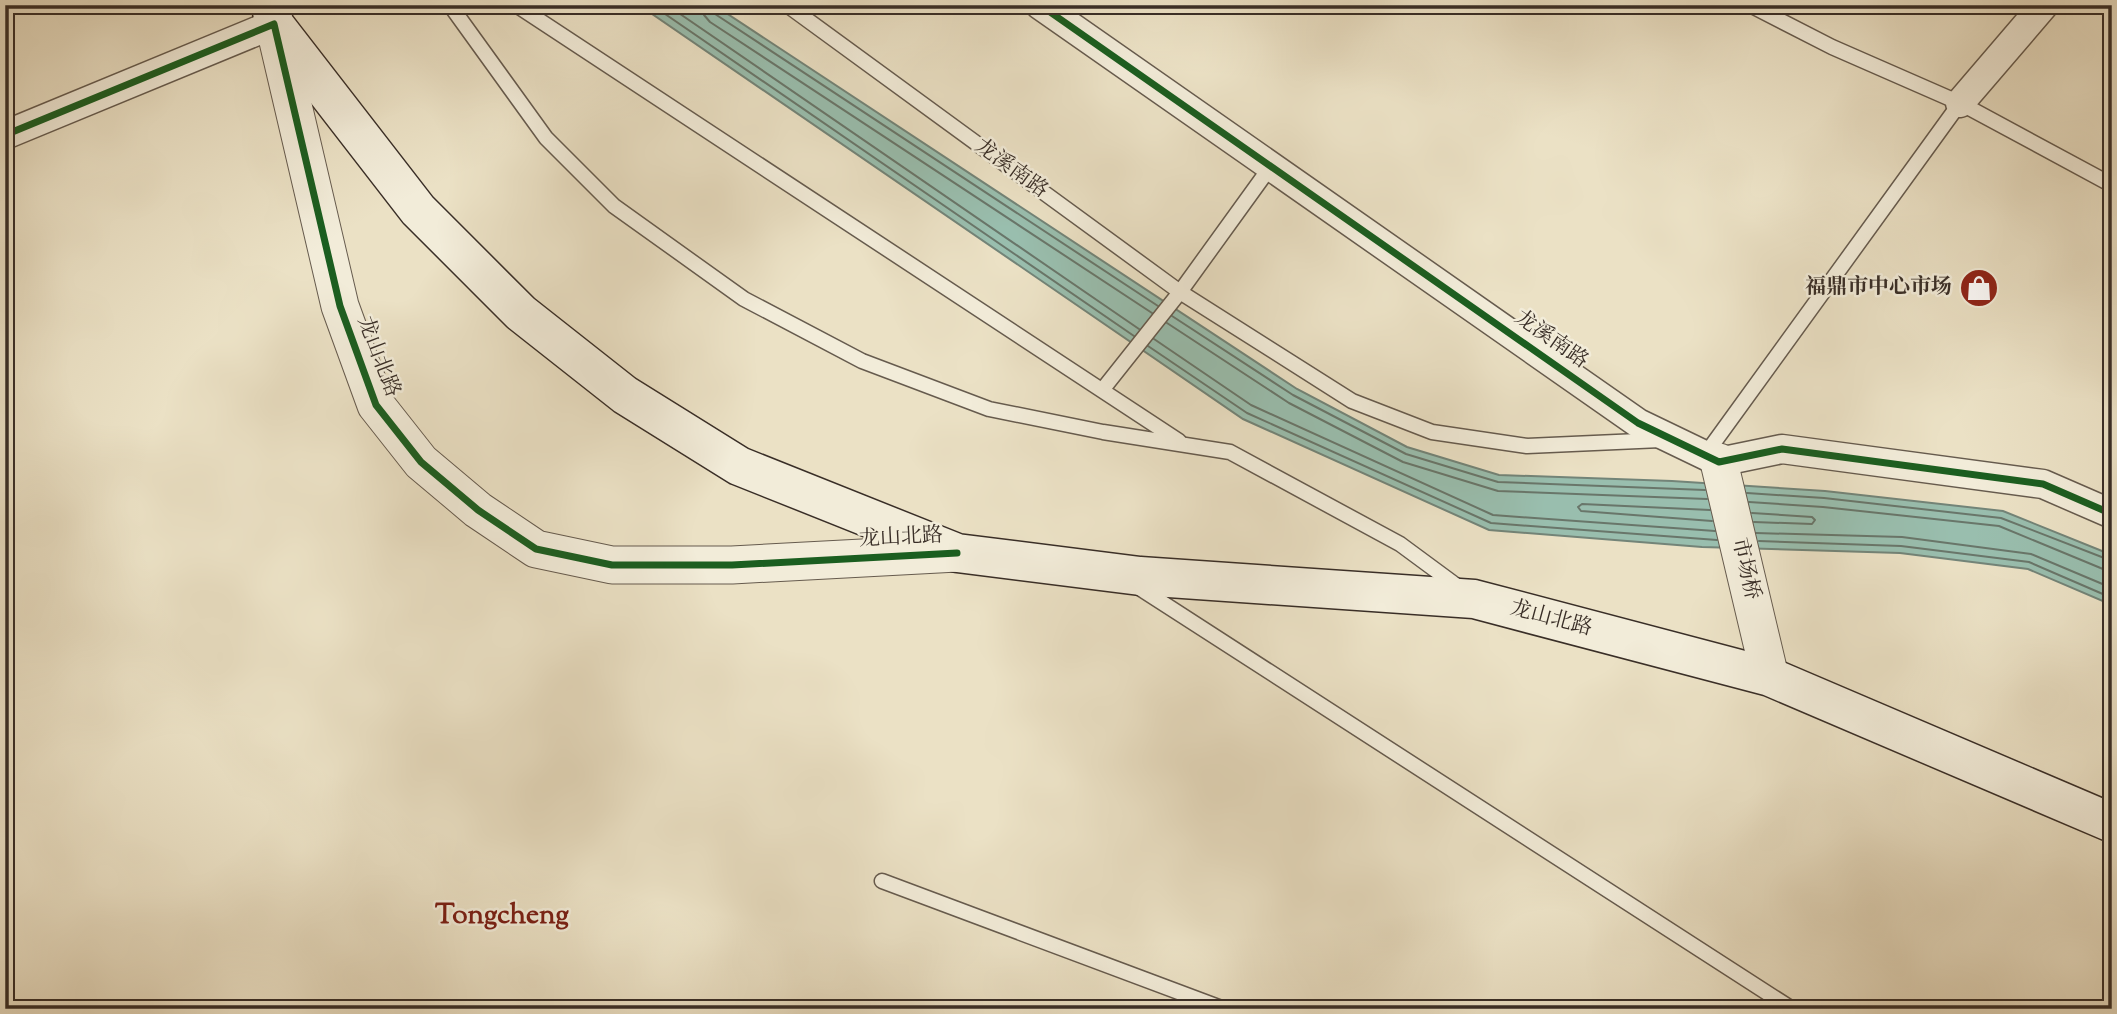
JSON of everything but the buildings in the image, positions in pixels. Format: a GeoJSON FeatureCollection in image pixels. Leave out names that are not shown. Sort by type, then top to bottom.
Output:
{"type":"FeatureCollection","features":[{"type":"Feature","properties":{"kind":"main road","name":"龙山北路"},"geometry":{"type":"LineString","coordinates":[[272,14],[418,210],[521,313],[625,395],[740,466],[957,553],[1117,573],[1474,598],[1770,677],[2112,823]]}},
{"type":"Feature","properties":{"kind":"street","name":"龙溪南路"},"geometry":{"type":"LineString","coordinates":[[1040,5],[1638,422],[1712,458]]}},
{"type":"Feature","properties":{"kind":"street"},"geometry":{"type":"LineString","coordinates":[[1960,103],[2044,5]]}},
{"type":"Feature","properties":{"kind":"street"},"geometry":{"type":"LineString","coordinates":[[5,135],[272,14]]}},
{"type":"Feature","properties":{"kind":"street","name":"龙山北路"},"geometry":{"type":"LineString","coordinates":[[272,14],[340,306],[376,405],[421,462],[478,510],[536,549],[612,565],[732,565],[957,553]]}},
{"type":"Feature","properties":{"kind":"street"},"geometry":{"type":"LineString","coordinates":[[1712,458],[1782,449],[2043,484],[2112,514]]}},
{"type":"Feature","properties":{"kind":"street","name":"市场桥"},"geometry":{"type":"LineString","coordinates":[[1712,458],[1770,677]]}},
{"type":"Feature","properties":{"kind":"lane"},"geometry":{"type":"LineString","coordinates":[[450,5],[546,138],[614,206],[744,299],[862,361],[989,409],[1230,452],[1400,544],[1474,598]]}},
{"type":"Feature","properties":{"kind":"lane"},"geometry":{"type":"LineString","coordinates":[[516,5],[1184,444]]}},
{"type":"Feature","properties":{"kind":"lane","name":"龙溪南路"},"geometry":{"type":"LineString","coordinates":[[786,5],[1180,292],[1352,401],[1432,432],[1527,446],[1673,440]]}},
{"type":"Feature","properties":{"kind":"lane"},"geometry":{"type":"LineString","coordinates":[[1750,5],[1832,47],[1960,103],[2112,185]]}},
{"type":"Feature","properties":{"kind":"lane"},"geometry":{"type":"LineString","coordinates":[[1712,458],[1960,103]]}},
{"type":"Feature","properties":{"kind":"lane"},"geometry":{"type":"LineString","coordinates":[[1103,389],[1180,292],[1271,166]]}},
{"type":"Feature","properties":{"kind":"lane"},"geometry":{"type":"LineString","coordinates":[[1117,573],[1792,1009]]}},
{"type":"Feature","properties":{"kind":"lane"},"geometry":{"type":"LineString","coordinates":[[882,881],[1224,1009]]}},
{"type":"Feature","properties":{"kind":"water"},"geometry":{"type":"Polygon","coordinates":[[[639,5],[714,5],[1297,389],[1407,447],[1499,475],[1672,481],[1825,491],[2003,511],[2112,555],[2112,605],[2028,569],[1900,553],[1702,547],[1489,530],[1243,419],[639,5]]]}},
{"type":"Feature","properties":{"kind":"cycle path"},"geometry":{"type":"LineString","coordinates":[[1040,5],[1638,423],[1719,462],[1782,449],[2043,484],[2112,514]]}},
{"type":"Feature","properties":{"kind":"cycle path"},"geometry":{"type":"LineString","coordinates":[[5,135],[274,24],[340,306],[376,405],[421,462],[478,510],[536,549],[612,565],[732,565],[957,553]]}},
{"type":"Feature","properties":{"kind":"place","name":"福鼎市中心市场"},"geometry":{"type":"Point","coordinates":[1979,288]}},
{"type":"Feature","properties":{"kind":"district","name":"Tongcheng"},"geometry":{"type":"Point","coordinates":[502,916]}}]}
